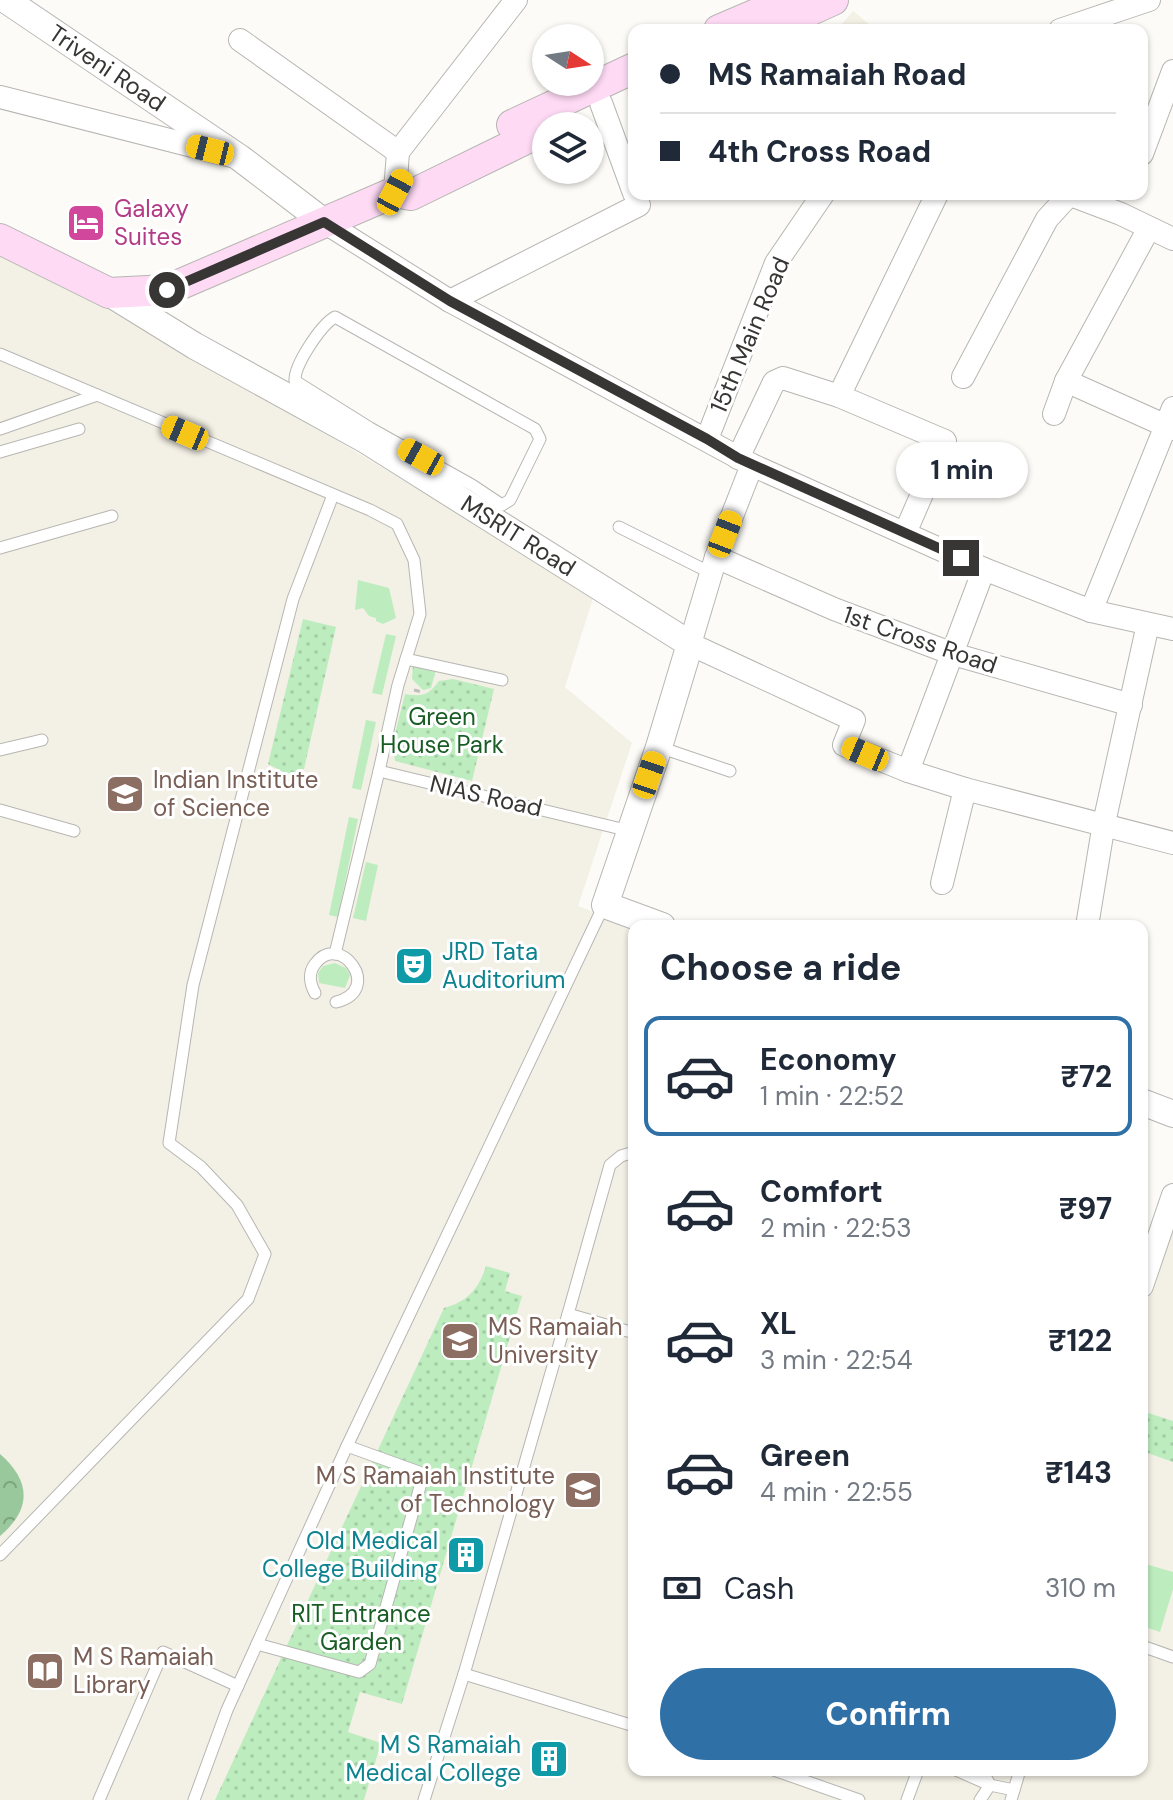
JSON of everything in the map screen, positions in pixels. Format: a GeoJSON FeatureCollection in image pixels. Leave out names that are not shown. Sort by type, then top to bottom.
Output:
{"type":"FeatureCollection","features":[{"type":"Feature","properties":{"kind":"main road"},"geometry":{"type":"LineString","coordinates":[[743,24],[833,0]]}},
{"type":"Feature","properties":{"kind":"main road"},"geometry":{"type":"LineString","coordinates":[[395,192],[404,175],[628,71]]}},
{"type":"Feature","properties":{"kind":"main road"},"geometry":{"type":"LineString","coordinates":[[582,112],[628,92]]}},
{"type":"Feature","properties":{"kind":"main road"},"geometry":{"type":"LineString","coordinates":[[0,239],[109,293],[167,290],[395,192],[411,195],[532,136]]}},
{"type":"Feature","properties":{"kind":"street","name":"Triveni Road"},"geometry":{"type":"LineString","coordinates":[[6,0],[240,158],[324,222]]}},
{"type":"Feature","properties":{"kind":"street"},"geometry":{"type":"LineString","coordinates":[[395,192],[398,152],[516,0]]}},
{"type":"Feature","properties":{"kind":"street"},"geometry":{"type":"LineString","coordinates":[[1077,24],[1149,0]]}},
{"type":"Feature","properties":{"kind":"street"},"geometry":{"type":"LineString","coordinates":[[1111,24],[1120,9]]}},
{"type":"Feature","properties":{"kind":"street"},"geometry":{"type":"LineString","coordinates":[[240,40],[398,152]]}},
{"type":"Feature","properties":{"kind":"street"},"geometry":{"type":"LineString","coordinates":[[1148,138],[1173,71]]}},
{"type":"Feature","properties":{"kind":"street"},"geometry":{"type":"LineString","coordinates":[[0,97],[240,158]]}},
{"type":"Feature","properties":{"kind":"street"},"geometry":{"type":"LineString","coordinates":[[601,103],[628,177]]}},
{"type":"Feature","properties":{"kind":"street"},"geometry":{"type":"LineString","coordinates":[[450,301],[639,205],[637,200]]}},
{"type":"Feature","properties":{"kind":"street","name":"15th Main Road"},"geometry":{"type":"LineString","coordinates":[[707,439],[776,263],[819,200]]}},
{"type":"Feature","properties":{"kind":"street"},"geometry":{"type":"LineString","coordinates":[[839,396],[934,200]]}},
{"type":"Feature","properties":{"kind":"street"},"geometry":{"type":"LineString","coordinates":[[963,377],[1047,219],[1064,200]]}},
{"type":"Feature","properties":{"kind":"street"},"geometry":{"type":"LineString","coordinates":[[1102,200],[1124,204],[1149,228],[1173,239]]}},
{"type":"Feature","properties":{"kind":"street"},"geometry":{"type":"LineString","coordinates":[[324,222],[450,301],[745,462],[984,569],[1091,611],[1173,629]]}},
{"type":"Feature","properties":{"kind":"street"},"geometry":{"type":"LineString","coordinates":[[1054,414],[1066,381],[1149,228]]}},
{"type":"Feature","properties":{"kind":"street"},"geometry":{"type":"LineString","coordinates":[[167,290],[179,336]]}},
{"type":"Feature","properties":{"kind":"street","name":"MSRIT Road"},"geometry":{"type":"LineString","coordinates":[[109,293],[179,336],[367,434],[690,644]]}},
{"type":"Feature","properties":{"kind":"street"},"geometry":{"type":"LineString","coordinates":[[646,920],[605,905],[659,747],[745,462],[774,382],[783,378],[839,396],[945,441],[905,533]]}},
{"type":"Feature","properties":{"kind":"street"},"geometry":{"type":"LineString","coordinates":[[1066,381],[1171,421],[1091,611]]}},
{"type":"Feature","properties":{"kind":"street","name":"1st Cross Road"},"geometry":{"type":"LineString","coordinates":[[714,565],[953,654],[1131,705]]}},
{"type":"Feature","properties":{"kind":"street"},"geometry":{"type":"LineString","coordinates":[[908,771],[984,569]]}},
{"type":"Feature","properties":{"kind":"street"},"geometry":{"type":"LineString","coordinates":[[1088,920],[1104,823],[1148,624]]}},
{"type":"Feature","properties":{"kind":"street"},"geometry":{"type":"LineString","coordinates":[[690,644],[854,720],[844,745],[908,771],[965,789],[1173,843]]}},
{"type":"Feature","properties":{"kind":"street"},"geometry":{"type":"LineString","coordinates":[[942,883],[965,789]]}},
{"type":"Feature","properties":{"kind":"street"},"geometry":{"type":"LineString","coordinates":[[1148,1104],[1173,1114]]}},
{"type":"Feature","properties":{"kind":"street"},"geometry":{"type":"LineString","coordinates":[[1148,1268],[1173,1195]]}},
{"type":"Feature","properties":{"kind":"lane"},"geometry":{"type":"LineString","coordinates":[[335,317],[535,429],[540,439],[510,500],[502,505],[472,485],[367,434],[295,381],[298,364],[324,326],[335,317]]}},
{"type":"Feature","properties":{"kind":"lane"},"geometry":{"type":"LineString","coordinates":[[0,354],[397,524],[414,560],[420,614],[406,659],[335,954]]}},
{"type":"Feature","properties":{"kind":"lane"},"geometry":{"type":"LineString","coordinates":[[0,429],[97,395]]}},
{"type":"Feature","properties":{"kind":"lane"},"geometry":{"type":"LineString","coordinates":[[0,452],[79,429]]}},
{"type":"Feature","properties":{"kind":"lane"},"geometry":{"type":"LineString","coordinates":[[0,1555],[248,1299],[265,1254],[237,1205],[201,1167],[169,1143],[193,985],[293,599],[333,495]]}},
{"type":"Feature","properties":{"kind":"lane"},"geometry":{"type":"LineString","coordinates":[[0,548],[112,516]]}},
{"type":"Feature","properties":{"kind":"lane"},"geometry":{"type":"LineString","coordinates":[[619,527],[714,565]]}},
{"type":"Feature","properties":{"kind":"lane"},"geometry":{"type":"LineString","coordinates":[[406,659],[502,680]]}},
{"type":"Feature","properties":{"kind":"lane"},"geometry":{"type":"LineString","coordinates":[[0,750],[42,740]]}},
{"type":"Feature","properties":{"kind":"lane"},"geometry":{"type":"LineString","coordinates":[[659,747],[730,771]]}},
{"type":"Feature","properties":{"kind":"lane","name":"NIAS Road"},"geometry":{"type":"LineString","coordinates":[[379,771],[630,831]]}},
{"type":"Feature","properties":{"kind":"lane"},"geometry":{"type":"LineString","coordinates":[[0,810],[74,831]]}},
{"type":"Feature","properties":{"kind":"lane"},"geometry":{"type":"LineString","coordinates":[[194,1800],[238,1686],[347,1446],[605,905]]}},
{"type":"Feature","properties":{"kind":"lane"},"geometry":{"type":"LineString","coordinates":[[315,993],[311,986],[311,971],[320,958],[335,954],[350,960],[355,966],[358,982],[350,995],[336,1002]]}},
{"type":"Feature","properties":{"kind":"lane"},"geometry":{"type":"LineString","coordinates":[[424,1800],[464,1674],[610,1165],[628,1154]]}},
{"type":"Feature","properties":{"kind":"lane"},"geometry":{"type":"LineString","coordinates":[[568,1314],[627,1331]]}},
{"type":"Feature","properties":{"kind":"lane"},"geometry":{"type":"LineString","coordinates":[[257,1644],[359,1672],[370,1664],[423,1476],[347,1446]]}},
{"type":"Feature","properties":{"kind":"lane"},"geometry":{"type":"LineString","coordinates":[[1148,1648],[1173,1657]]}},
{"type":"Feature","properties":{"kind":"lane"},"geometry":{"type":"LineString","coordinates":[[99,1800],[163,1652],[238,1686]]}},
{"type":"Feature","properties":{"kind":"lane"},"geometry":{"type":"LineString","coordinates":[[464,1674],[628,1724]]}},
{"type":"Feature","properties":{"kind":"lane"},"geometry":{"type":"LineString","coordinates":[[791,1776],[859,1800]]}},
{"type":"Feature","properties":{"kind":"lane"},"geometry":{"type":"LineString","coordinates":[[907,1800],[916,1776]]}},
{"type":"Feature","properties":{"kind":"lane"},"geometry":{"type":"LineString","coordinates":[[970,1776],[1013,1795]]}},
{"type":"Feature","properties":{"kind":"lane"},"geometry":{"type":"LineString","coordinates":[[985,1776],[990,1785]]}},
{"type":"Feature","properties":{"kind":"lane"},"geometry":{"type":"LineString","coordinates":[[980,1800],[990,1785]]}},
{"type":"Feature","properties":{"kind":"shaded area"},"geometry":{"type":"Polygon","coordinates":[[[853,11],[869,24],[842,24],[853,11]]]}},
{"type":"Feature","properties":{"kind":"shaded area"},"geometry":{"type":"Polygon","coordinates":[[[0,256],[89,295],[180,346],[594,595],[565,687],[632,743],[578,906],[628,925],[628,1776],[1148,1776],[1148,1285],[1173,1214],[1173,1800],[0,1800],[0,256]]]}},
{"type":"Feature","properties":{"kind":"green space"},"geometry":{"type":"Polygon","coordinates":[[[358,580],[389,588],[396,618],[383,624],[369,616],[363,608],[355,610],[358,580]]]}},
{"type":"Feature","properties":{"kind":"green space"},"geometry":{"type":"Polygon","coordinates":[[[303,619],[336,627],[304,769],[287,774],[268,764],[303,619]]]}},
{"type":"Feature","properties":{"kind":"green space"},"geometry":{"type":"Polygon","coordinates":[[[386,634],[396,636],[382,695],[372,693],[386,634]]]}},
{"type":"Feature","properties":{"kind":"green space"},"geometry":{"type":"Polygon","coordinates":[[[413,665],[436,670],[431,688],[423,690],[412,679],[413,665]]]}},
{"type":"Feature","properties":{"kind":"green space","name":"Green House Park"},"geometry":{"type":"Polygon","coordinates":[[[453,679],[494,689],[472,781],[395,761],[393,742],[405,694],[425,694],[439,681],[453,679]]]}},
{"type":"Feature","properties":{"kind":"green space"},"geometry":{"type":"Polygon","coordinates":[[[366,720],[376,722],[361,790],[352,788],[366,720]]]}},
{"type":"Feature","properties":{"kind":"green space"},"geometry":{"type":"Polygon","coordinates":[[[349,817],[358,819],[338,917],[329,915],[349,817]]]}},
{"type":"Feature","properties":{"kind":"green space"},"geometry":{"type":"Polygon","coordinates":[[[366,862],[378,865],[366,921],[353,918],[366,862]]]}},
{"type":"Feature","properties":{"kind":"green space"},"geometry":{"type":"Polygon","coordinates":[[[335,963],[346,968],[350,975],[345,988],[319,983],[318,973],[323,966],[335,963]]]}},
{"type":"Feature","properties":{"kind":"green space","name":"RIT Entrance Garden"},"geometry":{"type":"Polygon","coordinates":[[[486,1266],[510,1273],[505,1291],[522,1296],[402,1704],[360,1692],[348,1732],[381,1743],[364,1800],[215,1800],[444,1308],[471,1293],[486,1266]]]}},
{"type":"Feature","properties":{"kind":"green space"},"geometry":{"type":"Polygon","coordinates":[[[1148,1413],[1173,1421],[1173,1462],[1148,1453],[1148,1413]]]}},
{"type":"Feature","properties":{"kind":"green space"},"geometry":{"type":"Polygon","coordinates":[[[0,1454],[18,1474],[24,1495],[18,1516],[0,1536],[0,1454]]]}},
{"type":"Feature","properties":{"kind":"green space"},"geometry":{"type":"Polygon","coordinates":[[[1148,1565],[1173,1572],[1173,1589],[1160,1632],[1148,1628],[1148,1565]]]}},
{"type":"Feature","properties":{"kind":"place","name":"Galaxy Suites"},"geometry":{"type":"Point","coordinates":[86,223]}},
{"type":"Feature","properties":{"kind":"place","name":"Indian Institute of Science"},"geometry":{"type":"Point","coordinates":[125,794]}},
{"type":"Feature","properties":{"kind":"place","name":"JRD Tata Auditorium"},"geometry":{"type":"Point","coordinates":[414,966]}},
{"type":"Feature","properties":{"kind":"place","name":"MS Ramaiah University"},"geometry":{"type":"Point","coordinates":[460,1341]}},
{"type":"Feature","properties":{"kind":"place","name":"M S Ramaiah Institute of Technology"},"geometry":{"type":"Point","coordinates":[583,1490]}},
{"type":"Feature","properties":{"kind":"place","name":"Old Medical College Building"},"geometry":{"type":"Point","coordinates":[466,1555]}},
{"type":"Feature","properties":{"kind":"place","name":"M S Ramaiah Library"},"geometry":{"type":"Point","coordinates":[45,1671]}},
{"type":"Feature","properties":{"kind":"place","name":"M S Ramaiah Medical College"},"geometry":{"type":"Point","coordinates":[549,1759]}},
{"type":"Feature","properties":{"kind":"route"},"geometry":{"type":"LineString","coordinates":[[167,290],[324,222],[450,301],[738,458],[961,558]]}}]}
